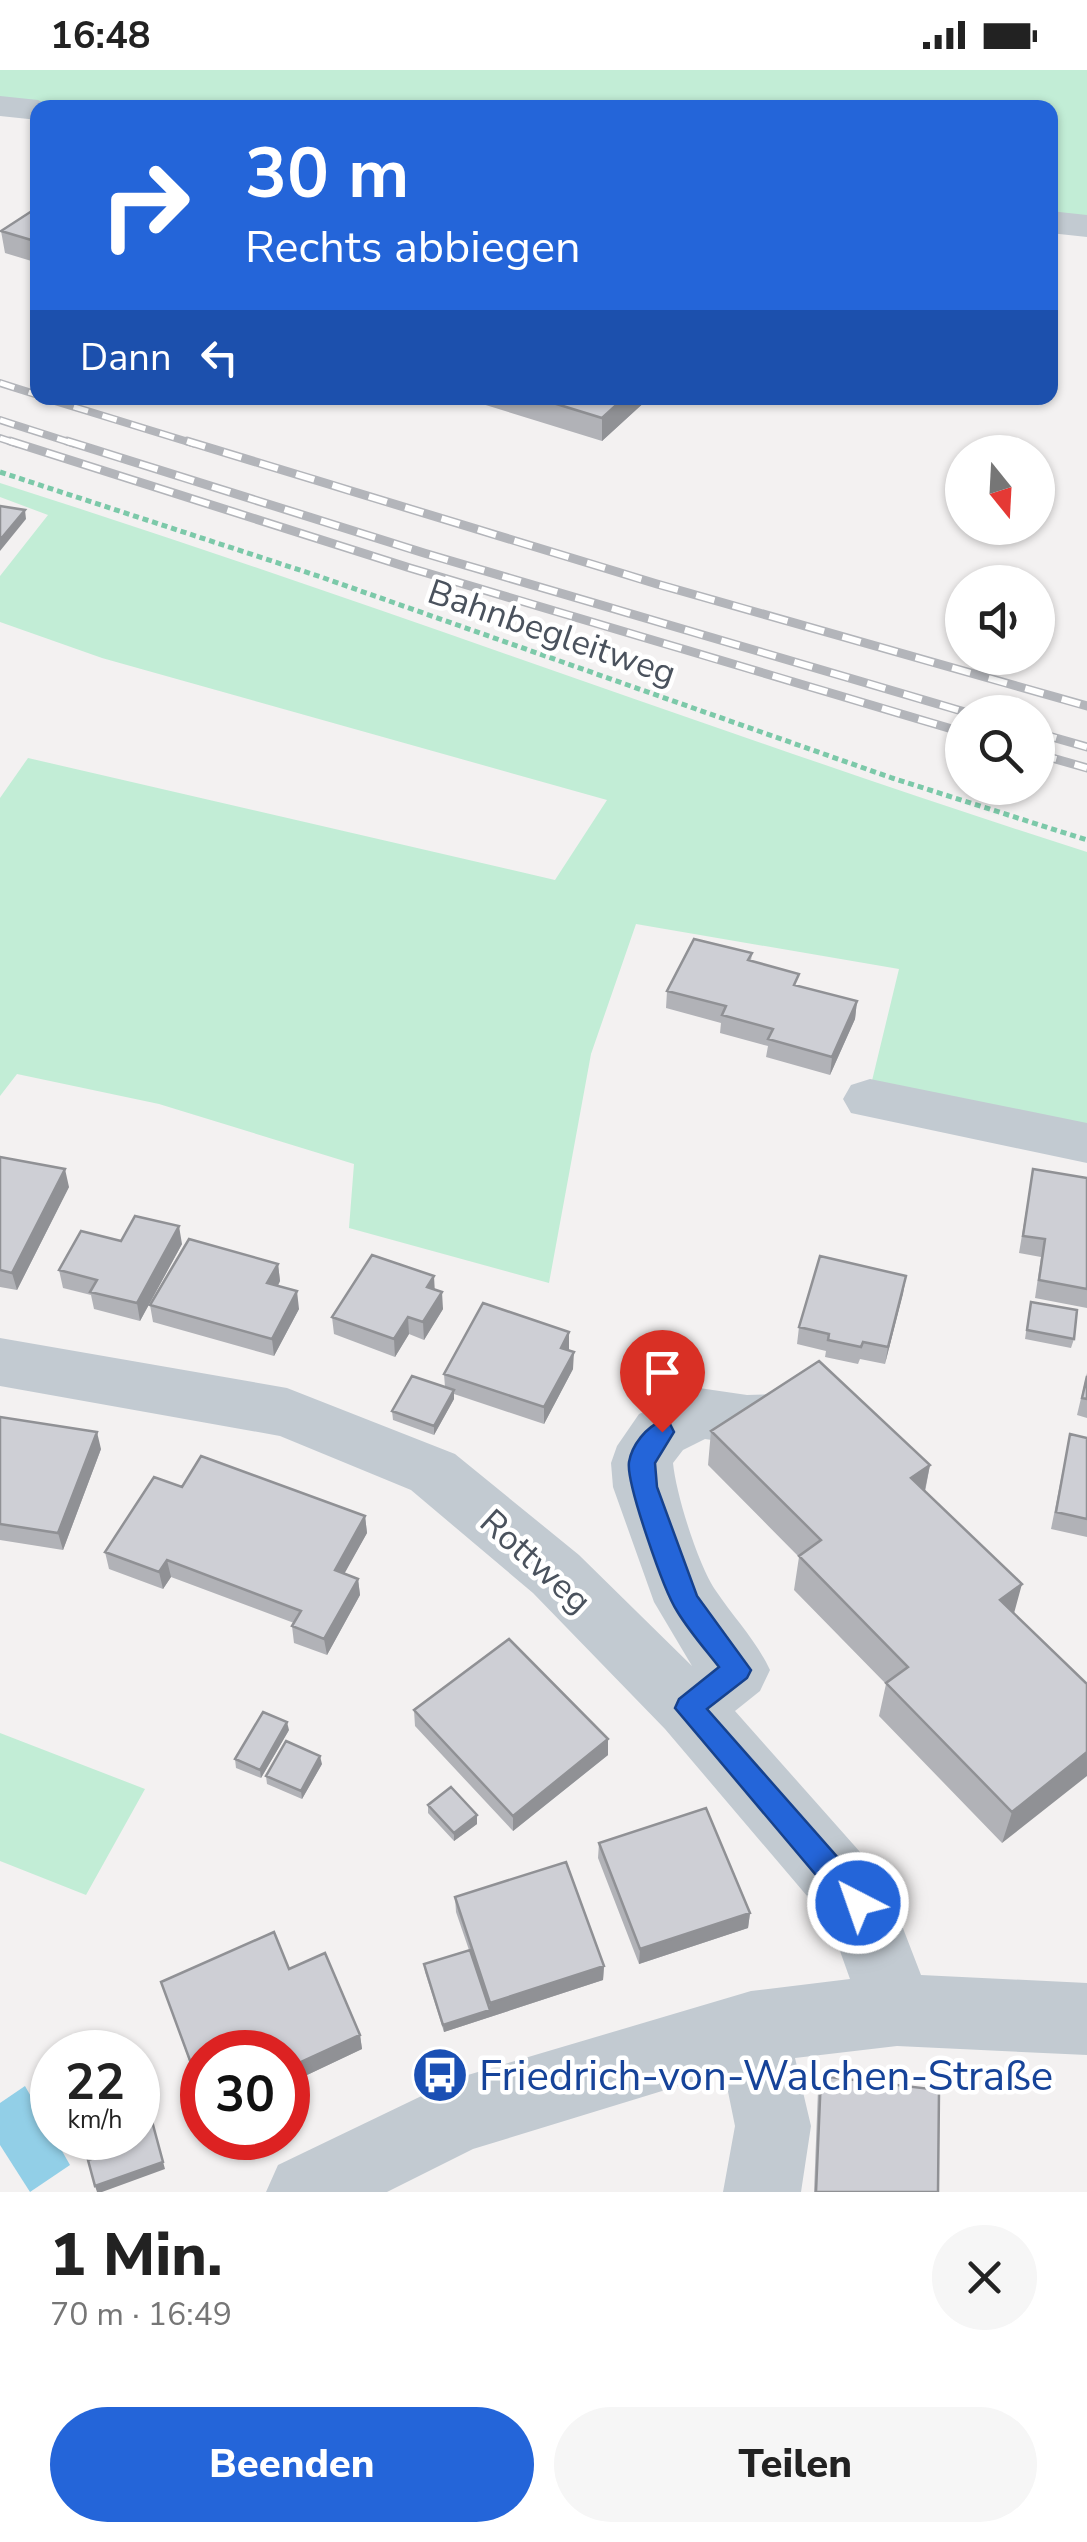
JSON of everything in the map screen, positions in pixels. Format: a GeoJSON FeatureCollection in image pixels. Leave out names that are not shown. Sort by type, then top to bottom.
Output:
{"type":"FeatureCollection","features":[{"type":"Feature","properties":{"kind":"street"},"geometry":{"type":"LineString","coordinates":[[0,106],[30,109]]}},
{"type":"Feature","properties":{"kind":"street"},"geometry":{"type":"LineString","coordinates":[[1058,223],[1087,226]]}},
{"type":"Feature","properties":{"kind":"street"},"geometry":{"type":"LineString","coordinates":[[870,1099],[1087,1144]]}},
{"type":"Feature","properties":{"kind":"street","name":"Rottweg"},"geometry":{"type":"LineString","coordinates":[[0,1362],[287,1413],[433,1472],[556,1574],[688,1708],[858,1903],[897,2010]]}},
{"type":"Feature","properties":{"kind":"street"},"geometry":{"type":"LineString","coordinates":[[688,1708],[737,1670],[686,1602],[644,1487],[642,1463],[648,1446],[662,1432],[699,1413],[747,1420],[779,1419]]}},
{"type":"Feature","properties":{"kind":"street"},"geometry":{"type":"LineString","coordinates":[[305,2192],[461,2115],[751,2027],[897,2010],[1087,2019]]}},
{"type":"Feature","properties":{"kind":"street"},"geometry":{"type":"LineString","coordinates":[[751,2027],[773,2126],[762,2192]]}},
{"type":"Feature","properties":{"kind":"path","name":"Bahnbegleitweg"},"geometry":{"type":"LineString","coordinates":[[0,472],[322,578],[892,778],[1087,840]]}},
{"type":"Feature","properties":{"kind":"green space"},"geometry":{"type":"Polygon","coordinates":[[[0,70],[1087,70],[1087,220],[1058,217],[1058,100],[30,102],[0,98],[0,70]]]}},
{"type":"Feature","properties":{"kind":"green space"},"geometry":{"type":"Polygon","coordinates":[[[0,483],[137,527],[1087,852],[1087,1129],[870,1089],[899,969],[636,924],[591,1054],[549,1283],[349,1228],[354,1164],[159,1104],[17,1074],[0,1096],[0,798],[28,758],[555,880],[607,800],[102,658],[0,622],[0,576],[48,515],[0,497],[0,483]]]}},
{"type":"Feature","properties":{"kind":"green space"},"geometry":{"type":"Polygon","coordinates":[[[0,1733],[145,1789],[86,1895],[0,1861],[0,1733]]]}},
{"type":"Feature","properties":{"kind":"water"},"geometry":{"type":"Polygon","coordinates":[[[25,2086],[30,2095],[30,2160],[67,2160],[70,2165],[30,2192],[0,2145],[0,2103],[25,2086]]]}},
{"type":"Feature","properties":{"kind":"building"},"geometry":{"type":"Polygon","coordinates":[[[30,212],[30,240],[1,231],[30,212]]]}},
{"type":"Feature","properties":{"kind":"building"},"geometry":{"type":"Polygon","coordinates":[[[560,405],[616,405],[602,418],[560,405]]]}},
{"type":"Feature","properties":{"kind":"building"},"geometry":{"type":"Polygon","coordinates":[[[0,506],[25,510],[0,540],[0,506]]]}},
{"type":"Feature","properties":{"kind":"building"},"geometry":{"type":"Polygon","coordinates":[[[694,939],[752,953],[748,960],[799,974],[794,985],[857,1001],[832,1057],[768,1039],[773,1029],[722,1015],[726,1006],[667,991],[694,939]]]}},
{"type":"Feature","properties":{"kind":"building"},"geometry":{"type":"Polygon","coordinates":[[[0,1157],[65,1169],[12,1273],[0,1270],[0,1157]]]}},
{"type":"Feature","properties":{"kind":"building"},"geometry":{"type":"Polygon","coordinates":[[[1033,1169],[1087,1178],[1087,1289],[1039,1280],[1045,1239],[1023,1236],[1033,1169]]]}},
{"type":"Feature","properties":{"kind":"building"},"geometry":{"type":"Polygon","coordinates":[[[135,1216],[179,1226],[137,1303],[90,1292],[97,1280],[59,1270],[81,1231],[121,1241],[135,1216]]]}},
{"type":"Feature","properties":{"kind":"building"},"geometry":{"type":"Polygon","coordinates":[[[189,1239],[278,1264],[267,1283],[297,1291],[272,1339],[150,1305],[189,1239]]]}},
{"type":"Feature","properties":{"kind":"building"},"geometry":{"type":"Polygon","coordinates":[[[372,1255],[434,1276],[427,1287],[442,1292],[423,1322],[408,1317],[394,1339],[332,1317],[372,1255]]]}},
{"type":"Feature","properties":{"kind":"building"},"geometry":{"type":"Polygon","coordinates":[[[820,1256],[906,1276],[888,1347],[863,1342],[861,1347],[828,1340],[829,1334],[799,1327],[820,1256]]]}},
{"type":"Feature","properties":{"kind":"building"},"geometry":{"type":"Polygon","coordinates":[[[1031,1302],[1077,1310],[1074,1339],[1027,1330],[1031,1302]]]}},
{"type":"Feature","properties":{"kind":"building"},"geometry":{"type":"Polygon","coordinates":[[[483,1303],[569,1332],[561,1348],[574,1352],[544,1407],[444,1374],[483,1303]]]}},
{"type":"Feature","properties":{"kind":"building"},"geometry":{"type":"Polygon","coordinates":[[[819,1361],[930,1465],[911,1478],[1022,1584],[1000,1600],[1087,1684],[1087,1752],[1012,1812],[886,1683],[908,1667],[799,1556],[821,1540],[711,1431],[819,1361]]]}},
{"type":"Feature","properties":{"kind":"building"},"geometry":{"type":"Polygon","coordinates":[[[412,1376],[454,1390],[434,1426],[392,1411],[412,1376]]]}},
{"type":"Feature","properties":{"kind":"building"},"geometry":{"type":"Polygon","coordinates":[[[0,1417],[97,1432],[58,1533],[0,1524],[0,1417]]]}},
{"type":"Feature","properties":{"kind":"building"},"geometry":{"type":"Polygon","coordinates":[[[1070,1434],[1087,1438],[1087,1519],[1056,1512],[1070,1434]]]}},
{"type":"Feature","properties":{"kind":"building"},"geometry":{"type":"Polygon","coordinates":[[[201,1456],[365,1516],[335,1570],[358,1579],[324,1639],[292,1626],[301,1611],[167,1560],[159,1572],[105,1552],[154,1477],[182,1487],[201,1456]]]}},
{"type":"Feature","properties":{"kind":"building"},"geometry":{"type":"Polygon","coordinates":[[[509,1639],[608,1739],[513,1816],[414,1710],[509,1639]]]}},
{"type":"Feature","properties":{"kind":"building"},"geometry":{"type":"Polygon","coordinates":[[[263,1712],[287,1722],[260,1770],[235,1759],[263,1712]]]}},
{"type":"Feature","properties":{"kind":"building"},"geometry":{"type":"Polygon","coordinates":[[[286,1741],[320,1756],[301,1791],[266,1776],[286,1741]]]}},
{"type":"Feature","properties":{"kind":"building"},"geometry":{"type":"Polygon","coordinates":[[[451,1787],[477,1815],[454,1833],[428,1805],[451,1787]]]}},
{"type":"Feature","properties":{"kind":"building"},"geometry":{"type":"Polygon","coordinates":[[[706,1808],[750,1913],[640,1949],[599,1843],[706,1808]]]}},
{"type":"Feature","properties":{"kind":"building"},"geometry":{"type":"Polygon","coordinates":[[[566,1862],[604,1966],[490,2003],[455,1897],[566,1862]]]}},
{"type":"Feature","properties":{"kind":"building"},"geometry":{"type":"Polygon","coordinates":[[[274,1932],[289,1969],[325,1953],[360,2035],[310,2058],[310,2030],[180,2030],[180,2033],[161,1982],[274,1932]]]}},
{"type":"Feature","properties":{"kind":"building"},"geometry":{"type":"Polygon","coordinates":[[[470,1950],[490,2010],[443,2025],[424,1964],[470,1950]]]}},
{"type":"Feature","properties":{"kind":"building"},"geometry":{"type":"Polygon","coordinates":[[[821,2076],[939,2090],[938,2192],[816,2192],[821,2076]]]}},
{"type":"Feature","properties":{"kind":"building"},"geometry":{"type":"Polygon","coordinates":[[[160,2151],[163,2162],[95,2186],[88,2160],[160,2160],[160,2151]]]}},
{"type":"Feature","properties":{"kind":"railway"},"geometry":{"type":"LineString","coordinates":[[0,383],[30,392]]}},
{"type":"Feature","properties":{"kind":"railway"},"geometry":{"type":"LineString","coordinates":[[68,405],[195,444]]}},
{"type":"Feature","properties":{"kind":"railway"},"geometry":{"type":"LineString","coordinates":[[0,420],[75,444]]}},
{"type":"Feature","properties":{"kind":"railway"},"geometry":{"type":"LineString","coordinates":[[0,438],[18,444]]}},
{"type":"Feature","properties":{"kind":"railway"},"geometry":{"type":"LineString","coordinates":[[10,441],[410,568],[945,727]]}},
{"type":"Feature","properties":{"kind":"railway"},"geometry":{"type":"LineString","coordinates":[[67,441],[424,553],[945,706]]}},
{"type":"Feature","properties":{"kind":"railway"},"geometry":{"type":"LineString","coordinates":[[187,441],[657,584],[1087,706]]}},
{"type":"Feature","properties":{"kind":"railway"},"geometry":{"type":"LineString","coordinates":[[1055,738],[1087,747]]}},
{"type":"Feature","properties":{"kind":"railway"},"geometry":{"type":"LineString","coordinates":[[1055,759],[1087,768]]}},
{"type":"Feature","properties":{"kind":"place","name":"Friedrich-von-Walchen-Straße"},"geometry":{"type":"Point","coordinates":[440,2075]}},
{"type":"Feature","properties":{"kind":"route"},"geometry":{"type":"LineString","coordinates":[[662,1432],[648,1446],[642,1463],[644,1487],[686,1602],[737,1670],[688,1708],[858,1903]]}}]}
